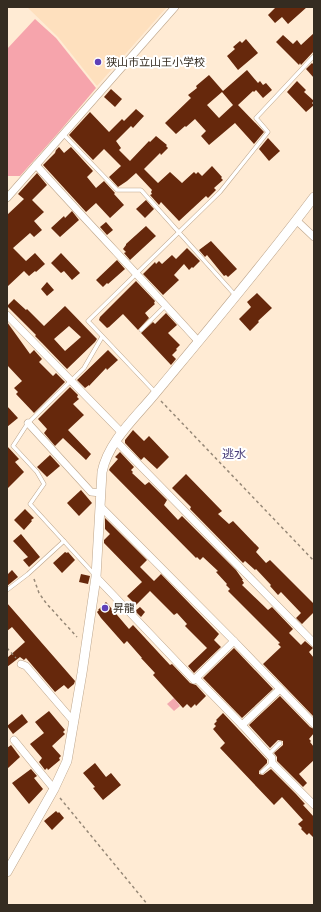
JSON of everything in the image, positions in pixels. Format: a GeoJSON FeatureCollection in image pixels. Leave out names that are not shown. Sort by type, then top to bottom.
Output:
{"type":"FeatureCollection","features":[{"type":"Feature","properties":{"kind":"street"},"geometry":{"type":"LineString","coordinates":[[7,198],[175,7]]}},
{"type":"Feature","properties":{"kind":"street"},"geometry":{"type":"LineString","coordinates":[[36,165],[198,341]]}},
{"type":"Feature","properties":{"kind":"street"},"geometry":{"type":"LineString","coordinates":[[7,872],[54,790],[67,761],[96,577],[103,466],[106,458],[122,433],[314,197]]}},
{"type":"Feature","properties":{"kind":"street"},"geometry":{"type":"LineString","coordinates":[[296,220],[314,237]]}},
{"type":"Feature","properties":{"kind":"street"},"geometry":{"type":"LineString","coordinates":[[7,315],[122,433]]}},
{"type":"Feature","properties":{"kind":"street"},"geometry":{"type":"LineString","coordinates":[[28,423],[91,492],[101,493]]}},
{"type":"Feature","properties":{"kind":"street"},"geometry":{"type":"LineString","coordinates":[[116,441],[314,643]]}},
{"type":"Feature","properties":{"kind":"street"},"geometry":{"type":"LineString","coordinates":[[100,506],[314,724]]}},
{"type":"Feature","properties":{"kind":"street"},"geometry":{"type":"LineString","coordinates":[[96,577],[194,680],[196,678],[242,725],[272,758],[272,763],[314,805]]}},
{"type":"Feature","properties":{"kind":"street"},"geometry":{"type":"LineString","coordinates":[[196,678],[234,641]]}},
{"type":"Feature","properties":{"kind":"street"},"geometry":{"type":"LineString","coordinates":[[21,664],[26,666],[74,722]]}},
{"type":"Feature","properties":{"kind":"street"},"geometry":{"type":"LineString","coordinates":[[242,725],[280,689]]}},
{"type":"Feature","properties":{"kind":"street"},"geometry":{"type":"LineString","coordinates":[[14,740],[54,790]]}},
{"type":"Feature","properties":{"kind":"lane"},"geometry":{"type":"LineString","coordinates":[[155,394],[88,321],[220,192],[268,132],[256,118],[314,56]]}},
{"type":"Feature","properties":{"kind":"lane"},"geometry":{"type":"LineString","coordinates":[[63,134],[117,190],[141,190],[235,295]]}},
{"type":"Feature","properties":{"kind":"lane"},"geometry":{"type":"LineString","coordinates":[[141,330],[166,305]]}},
{"type":"Feature","properties":{"kind":"lane"},"geometry":{"type":"LineString","coordinates":[[96,577],[91,569],[30,504],[44,484],[37,472],[13,446],[28,423],[84,368],[102,337]]}},
{"type":"Feature","properties":{"kind":"lane"},"geometry":{"type":"LineString","coordinates":[[7,590],[31,571],[64,541]]}},
{"type":"Feature","properties":{"kind":"lane"},"geometry":{"type":"LineString","coordinates":[[268,754],[280,743]]}},
{"type":"Feature","properties":{"kind":"lane"},"geometry":{"type":"LineString","coordinates":[[262,772],[272,763]]}},
{"type":"Feature","properties":{"kind":"path"},"geometry":{"type":"LineString","coordinates":[[155,394],[314,561]]}},
{"type":"Feature","properties":{"kind":"path"},"geometry":{"type":"LineString","coordinates":[[31,571],[39,593],[46,603],[86,647]]}},
{"type":"Feature","properties":{"kind":"path"},"geometry":{"type":"LineString","coordinates":[[7,648],[21,664]]}},
{"type":"Feature","properties":{"kind":"path"},"geometry":{"type":"LineString","coordinates":[[54,790],[148,905]]}},
{"type":"Feature","properties":{"kind":"shaded area","name":"狭山市立山王小学校"},"geometry":{"type":"Polygon","coordinates":[[[27,7],[167,7],[97,86],[58,37],[27,7]]]}},
{"type":"Feature","properties":{"kind":"shaded area"},"geometry":{"type":"Polygon","coordinates":[[[35,19],[56,38],[96,88],[20,176],[7,176],[7,49],[35,19]]]}},
{"type":"Feature","properties":{"kind":"shaded area"},"geometry":{"type":"Polygon","coordinates":[[[174,698],[180,706],[174,711],[167,704],[174,698]]]}},
{"type":"Feature","properties":{"kind":"building"},"geometry":{"type":"Polygon","coordinates":[[[276,7],[307,7],[288,24],[282,17],[275,23],[268,15],[276,7]]]}},
{"type":"Feature","properties":{"kind":"building"},"geometry":{"type":"Polygon","coordinates":[[[314,33],[314,51],[301,65],[300,63],[299,65],[276,42],[283,35],[293,44],[297,40],[301,45],[314,33]]]}},
{"type":"Feature","properties":{"kind":"building"},"geometry":{"type":"Polygon","coordinates":[[[246,39],[258,53],[238,70],[227,56],[235,49],[233,47],[240,41],[242,43],[246,39]]]}},
{"type":"Feature","properties":{"kind":"building"},"geometry":{"type":"Polygon","coordinates":[[[312,63],[314,65],[314,78],[306,69],[312,63]]]}},
{"type":"Feature","properties":{"kind":"building"},"geometry":{"type":"Polygon","coordinates":[[[247,70],[258,83],[260,81],[263,85],[266,83],[272,90],[263,98],[256,90],[254,92],[253,91],[238,105],[264,132],[254,144],[235,123],[209,145],[201,136],[206,131],[195,119],[176,134],[165,123],[191,98],[188,95],[209,75],[223,91],[247,70]],[[222,92],[207,105],[219,118],[233,105],[222,92]]]}},
{"type":"Feature","properties":{"kind":"building"},"geometry":{"type":"Polygon","coordinates":[[[297,81],[306,90],[304,92],[314,101],[312,103],[314,105],[306,112],[287,92],[297,81]]]}},
{"type":"Feature","properties":{"kind":"building"},"geometry":{"type":"Polygon","coordinates":[[[111,89],[122,99],[115,107],[104,97],[111,89]]]}},
{"type":"Feature","properties":{"kind":"building"},"geometry":{"type":"Polygon","coordinates":[[[136,109],[144,116],[133,128],[131,126],[116,141],[121,148],[119,150],[130,161],[149,141],[150,142],[156,136],[167,145],[166,146],[168,148],[161,155],[160,153],[144,169],[158,183],[170,172],[182,183],[194,172],[196,174],[198,172],[202,176],[212,166],[222,177],[221,178],[223,180],[214,188],[216,190],[208,198],[206,196],[179,221],[161,202],[159,205],[150,195],[152,194],[152,190],[136,173],[118,187],[109,177],[121,166],[104,149],[93,160],[69,135],[90,112],[109,132],[122,119],[124,121],[136,109]]]}},
{"type":"Feature","properties":{"kind":"building"},"geometry":{"type":"Polygon","coordinates":[[[268,138],[280,151],[269,161],[259,149],[268,138]]]}},
{"type":"Feature","properties":{"kind":"building"},"geometry":{"type":"Polygon","coordinates":[[[59,147],[64,153],[71,147],[93,171],[87,177],[96,188],[104,181],[124,205],[110,218],[96,203],[86,212],[43,165],[59,147]]]}},
{"type":"Feature","properties":{"kind":"building"},"geometry":{"type":"Polygon","coordinates":[[[37,173],[47,185],[32,200],[44,212],[34,221],[42,230],[34,237],[30,233],[13,248],[26,261],[35,253],[45,264],[29,276],[24,271],[7,287],[7,215],[24,199],[18,194],[37,173]]]}},
{"type":"Feature","properties":{"kind":"building"},"geometry":{"type":"Polygon","coordinates":[[[146,200],[154,209],[145,218],[136,209],[146,200]]]}},
{"type":"Feature","properties":{"kind":"building"},"geometry":{"type":"Polygon","coordinates":[[[72,211],[79,220],[60,237],[51,228],[72,211]]]}},
{"type":"Feature","properties":{"kind":"building"},"geometry":{"type":"Polygon","coordinates":[[[106,222],[113,230],[107,235],[100,227],[106,222]]]}},
{"type":"Feature","properties":{"kind":"building"},"geometry":{"type":"Polygon","coordinates":[[[146,226],[156,236],[130,260],[124,253],[126,252],[123,249],[126,244],[146,226]]]}},
{"type":"Feature","properties":{"kind":"building"},"geometry":{"type":"Polygon","coordinates":[[[211,241],[237,269],[228,277],[226,275],[224,276],[207,255],[205,257],[199,250],[211,241]]]}},
{"type":"Feature","properties":{"kind":"building"},"geometry":{"type":"Polygon","coordinates":[[[187,248],[200,261],[189,270],[184,264],[174,275],[179,280],[163,295],[143,274],[155,262],[156,264],[159,261],[162,264],[172,255],[176,259],[187,248]]]}},
{"type":"Feature","properties":{"kind":"building"},"geometry":{"type":"Polygon","coordinates":[[[61,253],[80,273],[72,280],[64,271],[61,273],[51,263],[61,253]]]}},
{"type":"Feature","properties":{"kind":"building"},"geometry":{"type":"Polygon","coordinates":[[[117,260],[125,269],[103,287],[96,280],[117,260]]]}},
{"type":"Feature","properties":{"kind":"building"},"geometry":{"type":"Polygon","coordinates":[[[136,281],[155,301],[155,304],[145,313],[149,318],[138,330],[123,314],[107,328],[99,320],[100,317],[136,281]]]}},
{"type":"Feature","properties":{"kind":"building"},"geometry":{"type":"Polygon","coordinates":[[[47,282],[54,290],[47,296],[41,289],[47,282]]]}},
{"type":"Feature","properties":{"kind":"building"},"geometry":{"type":"Polygon","coordinates":[[[257,293],[272,308],[250,331],[239,319],[251,307],[247,302],[257,293]]]}},
{"type":"Feature","properties":{"kind":"building"},"geometry":{"type":"Polygon","coordinates":[[[14,299],[26,310],[27,309],[44,326],[65,306],[97,339],[67,369],[7,306],[14,299]],[[69,326],[54,339],[65,351],[81,337],[69,326]]]}},
{"type":"Feature","properties":{"kind":"building"},"geometry":{"type":"Polygon","coordinates":[[[166,313],[177,325],[168,333],[180,345],[172,355],[176,359],[171,365],[141,333],[153,322],[155,324],[166,313]]]}},
{"type":"Feature","properties":{"kind":"building"},"geometry":{"type":"Polygon","coordinates":[[[7,322],[30,354],[34,350],[42,359],[39,362],[53,376],[56,373],[65,382],[34,413],[16,394],[18,392],[14,388],[22,381],[7,365],[7,322]]]}},
{"type":"Feature","properties":{"kind":"building"},"geometry":{"type":"Polygon","coordinates":[[[108,350],[118,360],[107,370],[106,368],[89,386],[85,388],[77,380],[108,350]]]}},
{"type":"Feature","properties":{"kind":"building"},"geometry":{"type":"Polygon","coordinates":[[[70,387],[78,395],[77,397],[79,399],[73,404],[84,415],[68,430],[91,454],[86,460],[63,438],[55,446],[44,433],[47,429],[38,419],[70,387]]]}},
{"type":"Feature","properties":{"kind":"building"},"geometry":{"type":"Polygon","coordinates":[[[7,406],[18,418],[7,427],[7,406]]]}},
{"type":"Feature","properties":{"kind":"building"},"geometry":{"type":"Polygon","coordinates":[[[133,430],[144,441],[149,436],[169,457],[157,469],[144,457],[141,460],[125,443],[125,440],[133,430]]]}},
{"type":"Feature","properties":{"kind":"building"},"geometry":{"type":"Polygon","coordinates":[[[7,446],[19,459],[15,462],[24,472],[7,489],[7,446]]]}},
{"type":"Feature","properties":{"kind":"building"},"geometry":{"type":"Polygon","coordinates":[[[120,452],[134,467],[131,470],[133,472],[132,473],[145,485],[149,482],[167,500],[164,505],[178,520],[182,516],[236,570],[243,580],[244,583],[242,585],[268,610],[272,607],[293,629],[289,633],[301,645],[305,641],[313,648],[309,652],[314,658],[314,717],[263,664],[281,647],[278,644],[280,643],[228,591],[230,589],[216,572],[218,571],[203,557],[200,560],[197,557],[196,558],[109,470],[118,459],[115,457],[120,452]]]}},
{"type":"Feature","properties":{"kind":"building"},"geometry":{"type":"Polygon","coordinates":[[[50,455],[60,466],[47,477],[37,467],[50,455]]]}},
{"type":"Feature","properties":{"kind":"building"},"geometry":{"type":"Polygon","coordinates":[[[186,474],[222,511],[218,514],[229,524],[233,521],[259,548],[256,552],[266,563],[270,560],[314,604],[314,612],[302,624],[296,618],[301,613],[281,592],[278,595],[256,569],[255,570],[245,561],[243,563],[190,509],[191,507],[172,488],[186,474]]]}},
{"type":"Feature","properties":{"kind":"building"},"geometry":{"type":"Polygon","coordinates":[[[81,490],[92,503],[79,516],[67,503],[81,490]]]}},
{"type":"Feature","properties":{"kind":"building"},"geometry":{"type":"Polygon","coordinates":[[[25,509],[34,518],[24,530],[14,520],[25,509]]]}},
{"type":"Feature","properties":{"kind":"building"},"geometry":{"type":"Polygon","coordinates":[[[105,518],[147,560],[140,567],[154,581],[161,574],[219,634],[214,640],[221,647],[194,673],[188,666],[207,648],[185,626],[187,624],[177,613],[174,615],[150,591],[136,605],[127,596],[142,582],[104,543],[104,540],[110,534],[105,529],[105,518]]]}},
{"type":"Feature","properties":{"kind":"building"},"geometry":{"type":"Polygon","coordinates":[[[21,534],[40,557],[29,567],[23,560],[28,557],[13,541],[21,534]]]}},
{"type":"Feature","properties":{"kind":"building"},"geometry":{"type":"Polygon","coordinates":[[[65,552],[68,552],[75,560],[62,573],[53,563],[65,552]]]}},
{"type":"Feature","properties":{"kind":"building"},"geometry":{"type":"Polygon","coordinates":[[[12,570],[18,577],[7,586],[7,575],[12,570]]]}},
{"type":"Feature","properties":{"kind":"building"},"geometry":{"type":"Polygon","coordinates":[[[81,574],[90,576],[88,584],[79,582],[81,574]]]}},
{"type":"Feature","properties":{"kind":"building"},"geometry":{"type":"Polygon","coordinates":[[[106,602],[129,629],[133,625],[170,665],[172,664],[190,683],[196,685],[206,696],[196,706],[195,704],[191,708],[187,704],[183,708],[153,675],[155,673],[127,641],[124,644],[101,618],[97,612],[106,602]]]}},
{"type":"Feature","properties":{"kind":"building"},"geometry":{"type":"Polygon","coordinates":[[[7,603],[75,681],[74,684],[68,689],[64,685],[55,692],[26,658],[24,660],[20,657],[7,667],[7,658],[25,642],[12,627],[7,631],[7,603]]]}},
{"type":"Feature","properties":{"kind":"building"},"geometry":{"type":"Polygon","coordinates":[[[140,607],[145,612],[141,617],[135,611],[140,607]]]}},
{"type":"Feature","properties":{"kind":"building"},"geometry":{"type":"Polygon","coordinates":[[[234,648],[273,689],[242,718],[203,678],[234,648]]]}},
{"type":"Feature","properties":{"kind":"building"},"geometry":{"type":"Polygon","coordinates":[[[280,696],[310,727],[314,729],[314,733],[309,739],[314,747],[314,760],[299,774],[307,783],[303,787],[277,761],[277,757],[274,753],[283,745],[283,741],[278,740],[270,748],[249,725],[280,696]]]}},
{"type":"Feature","properties":{"kind":"building"},"geometry":{"type":"Polygon","coordinates":[[[49,711],[65,730],[63,732],[65,734],[52,746],[61,756],[59,758],[60,760],[48,770],[47,768],[45,770],[39,762],[42,758],[30,744],[44,733],[35,722],[49,711]]]}},
{"type":"Feature","properties":{"kind":"building"},"geometry":{"type":"Polygon","coordinates":[[[223,713],[267,760],[267,763],[259,771],[259,774],[263,775],[271,769],[305,804],[303,805],[314,817],[314,838],[309,833],[307,835],[301,829],[302,828],[298,824],[303,820],[282,797],[274,805],[220,748],[225,743],[213,729],[216,726],[214,724],[217,721],[216,720],[223,713]]]}},
{"type":"Feature","properties":{"kind":"building"},"geometry":{"type":"Polygon","coordinates":[[[22,714],[28,722],[13,734],[7,726],[22,714]]]}},
{"type":"Feature","properties":{"kind":"building"},"geometry":{"type":"Polygon","coordinates":[[[11,745],[20,757],[7,769],[7,748],[11,745]]]}},
{"type":"Feature","properties":{"kind":"building"},"geometry":{"type":"Polygon","coordinates":[[[95,763],[106,777],[111,773],[121,785],[103,800],[93,788],[95,787],[83,773],[95,763]]]}},
{"type":"Feature","properties":{"kind":"building"},"geometry":{"type":"Polygon","coordinates":[[[31,769],[37,776],[34,778],[43,789],[29,804],[12,783],[31,769]]]}},
{"type":"Feature","properties":{"kind":"building"},"geometry":{"type":"Polygon","coordinates":[[[56,811],[58,813],[59,812],[64,818],[52,830],[44,821],[56,811]]]}},
{"type":"Feature","properties":{"kind":"place","name":"狭山市立山王小学校"},"geometry":{"type":"Point","coordinates":[98,62]}},
{"type":"Feature","properties":{"kind":"place","name":"昇龍"},"geometry":{"type":"Point","coordinates":[105,608]}},
{"type":"Feature","properties":{"kind":"district","name":"逃水"},"geometry":{"type":"Point","coordinates":[234,454]}}]}
